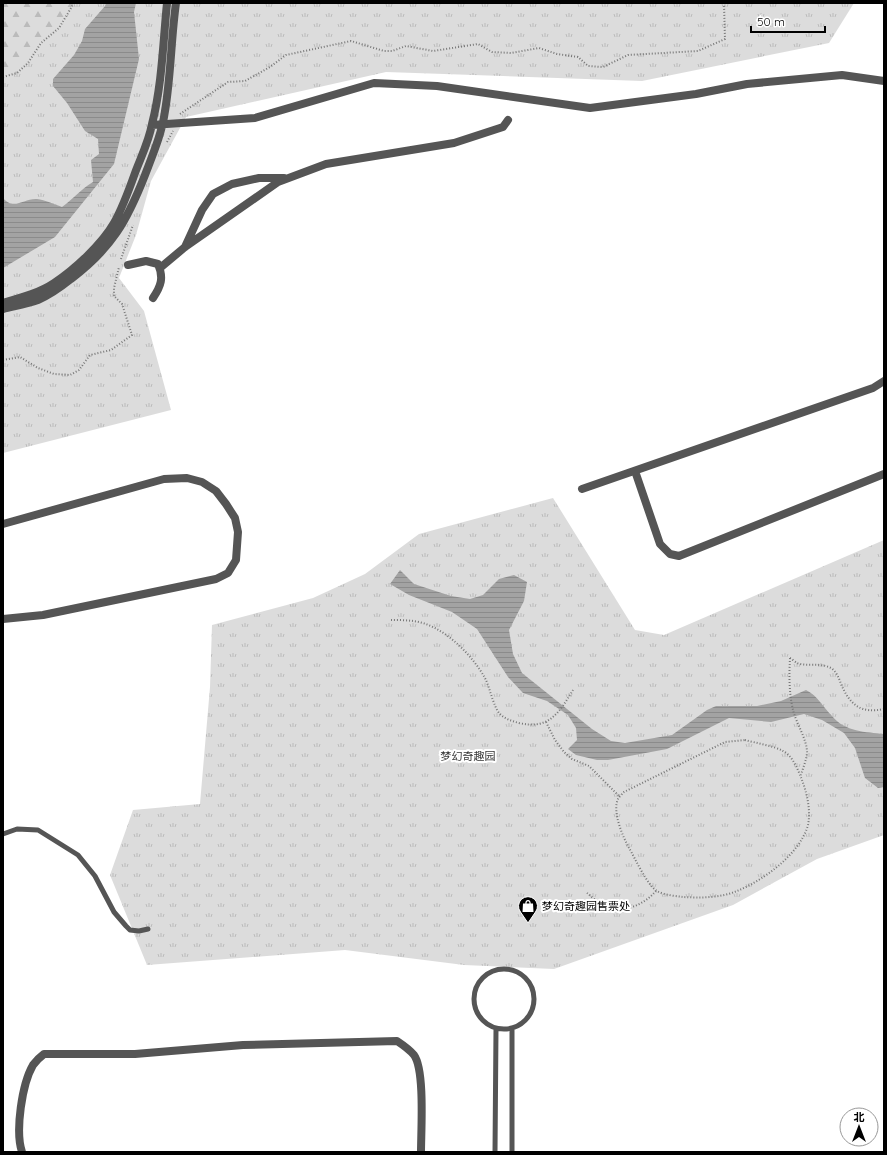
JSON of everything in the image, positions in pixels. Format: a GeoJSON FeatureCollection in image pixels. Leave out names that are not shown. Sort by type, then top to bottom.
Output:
{"type":"FeatureCollection","features":[{"type":"Feature","properties":{"kind":"street"},"geometry":{"type":"LineString","coordinates":[[3,303],[33,294],[53,284],[71,270],[101,241],[113,224],[122,207],[152,125],[158,96],[167,3]]}},
{"type":"Feature","properties":{"kind":"street"},"geometry":{"type":"LineString","coordinates":[[3,309],[39,299],[59,288],[86,268],[107,246],[123,224],[134,203],[156,147],[165,113],[170,78],[172,31],[176,3]]}},
{"type":"Feature","properties":{"kind":"street"},"geometry":{"type":"LineString","coordinates":[[152,125],[255,118],[374,83],[437,86],[590,108],[696,94],[746,84],[842,75],[884,81]]}},
{"type":"Feature","properties":{"kind":"street"},"geometry":{"type":"LineString","coordinates":[[160,268],[185,247],[278,182],[287,178],[326,164],[454,143],[503,128],[508,120]]}},
{"type":"Feature","properties":{"kind":"street"},"geometry":{"type":"LineString","coordinates":[[185,247],[202,210],[213,194],[232,184],[259,178],[287,178]]}},
{"type":"Feature","properties":{"kind":"street"},"geometry":{"type":"LineString","coordinates":[[123,266],[146,261],[158,264],[162,272],[161,285],[154,298]]}},
{"type":"Feature","properties":{"kind":"street"},"geometry":{"type":"LineString","coordinates":[[582,489],[873,388],[884,382]]}},
{"type":"Feature","properties":{"kind":"street"},"geometry":{"type":"LineString","coordinates":[[634,471],[660,544],[670,554],[679,556],[884,474]]}},
{"type":"Feature","properties":{"kind":"street"},"geometry":{"type":"LineString","coordinates":[[3,524],[164,479],[187,478],[202,482],[216,491],[235,518],[238,532],[236,560],[228,573],[216,579],[43,615],[3,619]]}},
{"type":"Feature","properties":{"kind":"street"},"geometry":{"type":"LineString","coordinates":[[22,1152],[19,1145],[20,1115],[24,1087],[33,1064],[44,1054],[135,1054],[243,1045],[397,1042],[406,1047],[414,1056],[420,1070],[421,1152]]}},
{"type":"Feature","properties":{"kind":"lane"},"geometry":{"type":"LineString","coordinates":[[3,834],[17,829],[38,830],[78,855],[95,876],[114,912],[126,926],[130,930],[139,931],[148,929]]}},
{"type":"Feature","properties":{"kind":"lane"},"geometry":{"type":"LineString","coordinates":[[494,970],[513,970],[522,974],[529,981],[535,1000],[533,1009],[528,1018],[512,1029],[496,1029],[487,1025],[475,1010],[473,1000],[474,991],[478,982],[485,975],[494,970]]}},
{"type":"Feature","properties":{"kind":"lane"},"geometry":{"type":"LineString","coordinates":[[495,1152],[496,1029]]}},
{"type":"Feature","properties":{"kind":"lane"},"geometry":{"type":"LineString","coordinates":[[512,1029],[512,1152]]}},
{"type":"Feature","properties":{"kind":"path"},"geometry":{"type":"LineString","coordinates":[[3,77],[17,74],[28,63],[42,43],[59,28],[74,3]]}},
{"type":"Feature","properties":{"kind":"path"},"geometry":{"type":"LineString","coordinates":[[167,143],[179,115],[228,82],[245,81],[270,67],[286,55],[351,41],[384,51],[392,51],[406,46],[433,51],[478,44],[492,52],[511,53],[538,48],[557,54],[578,57],[588,66],[603,67],[628,55],[698,51],[725,39],[724,3]]}},
{"type":"Feature","properties":{"kind":"path"},"geometry":{"type":"LineString","coordinates":[[121,259],[134,222]]}},
{"type":"Feature","properties":{"kind":"path"},"geometry":{"type":"LineString","coordinates":[[3,360],[20,357],[38,368],[54,374],[70,375],[79,370],[90,355],[111,350],[132,335],[122,304],[114,296],[114,288],[123,266]]}},
{"type":"Feature","properties":{"kind":"path"},"geometry":{"type":"LineString","coordinates":[[391,620],[413,620],[430,626],[445,634],[461,647],[484,676],[495,706],[500,714],[510,721],[524,724],[542,724],[552,718],[563,707],[573,690]]}},
{"type":"Feature","properties":{"kind":"path"},"geometry":{"type":"LineString","coordinates":[[800,776],[807,753],[804,738],[793,711],[790,695],[790,658],[798,664],[822,665],[833,669],[839,677],[845,693],[851,702],[860,709],[871,711],[884,709]]}},
{"type":"Feature","properties":{"kind":"path"},"geometry":{"type":"LineString","coordinates":[[546,722],[555,740],[564,752],[572,759],[589,766],[620,797]]}},
{"type":"Feature","properties":{"kind":"path"},"geometry":{"type":"LineString","coordinates":[[745,740],[784,751],[796,764],[800,776],[806,791],[808,808],[808,824],[801,840],[781,864],[759,879],[742,888],[720,896],[684,897],[672,896],[656,891],[645,876],[623,837],[616,809],[620,797],[624,792],[725,742],[745,740]]}},
{"type":"Feature","properties":{"kind":"path"},"geometry":{"type":"LineString","coordinates":[[586,893],[604,906],[621,908],[638,906],[650,898],[656,891]]}},
{"type":"Feature","properties":{"kind":"green space"},"geometry":{"type":"Polygon","coordinates":[[[3,3],[854,3],[829,43],[642,81],[386,72],[186,117],[151,181],[136,235],[119,278],[144,311],[171,410],[3,453],[3,3]]]}},
{"type":"Feature","properties":{"kind":"green space"},"geometry":{"type":"Polygon","coordinates":[[[3,3],[74,3],[59,28],[41,43],[17,73],[3,77],[3,3]]]}},
{"type":"Feature","properties":{"kind":"green space","name":"梦幻奇趣园"},"geometry":{"type":"Polygon","coordinates":[[[553,498],[635,630],[664,635],[884,540],[884,835],[817,859],[733,905],[554,969],[464,965],[345,950],[147,965],[110,875],[133,810],[200,804],[210,687],[212,625],[313,598],[365,574],[419,534],[553,498]]]}},
{"type":"Feature","properties":{"kind":"shaded area"},"geometry":{"type":"Polygon","coordinates":[[[106,3],[136,3],[134,12],[139,59],[114,164],[55,237],[3,268],[3,198],[11,204],[37,199],[62,207],[93,182],[91,160],[99,154],[98,139],[85,131],[67,103],[53,86],[53,79],[74,55],[82,41],[85,29],[106,3]]]}},
{"type":"Feature","properties":{"kind":"shaded area"},"geometry":{"type":"Polygon","coordinates":[[[400,570],[414,584],[451,596],[470,599],[483,595],[499,579],[514,575],[527,582],[524,601],[509,630],[513,654],[522,673],[592,729],[611,741],[625,743],[672,735],[707,710],[716,706],[757,706],[781,701],[806,690],[814,695],[832,716],[843,725],[856,730],[884,734],[884,787],[878,788],[865,778],[855,748],[844,733],[822,720],[804,714],[771,722],[729,718],[667,749],[608,760],[597,760],[576,755],[568,749],[577,740],[576,728],[568,715],[547,701],[523,693],[508,677],[477,629],[452,612],[409,595],[390,584],[400,570]]]}},
{"type":"Feature","properties":{"kind":"place","name":"梦幻奇趣园售票处"},"geometry":{"type":"Point","coordinates":[528,923]}}]}
